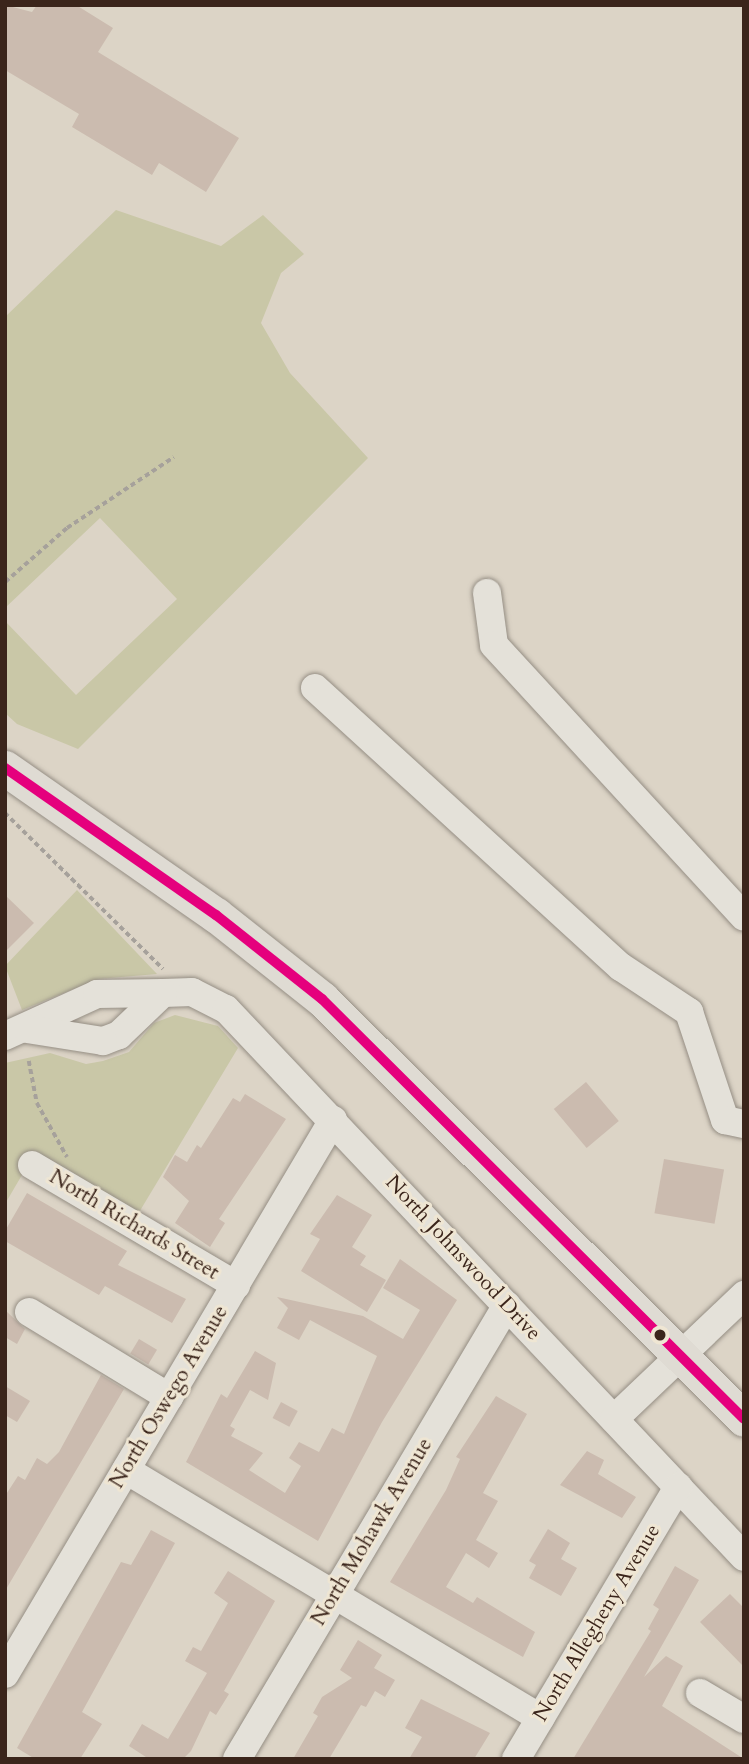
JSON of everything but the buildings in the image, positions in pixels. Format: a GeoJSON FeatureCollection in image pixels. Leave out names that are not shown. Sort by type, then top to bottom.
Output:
{"type":"FeatureCollection","features":[{"type":"Feature","properties":{"kind":"main road"},"geometry":{"type":"LineString","coordinates":[[5,768],[216,915],[322,999],[744,1419]]}},
{"type":"Feature","properties":{"kind":"street"},"geometry":{"type":"LineString","coordinates":[[487,593],[494,645],[744,917]]}},
{"type":"Feature","properties":{"kind":"street"},"geometry":{"type":"LineString","coordinates":[[315,688],[621,967],[689,1012],[725,1120],[744,1124]]}},
{"type":"Feature","properties":{"kind":"street","name":"North Johnswood Drive"},"geometry":{"type":"LineString","coordinates":[[12,1031],[103,1041],[131,1022],[165,984]]}},
{"type":"Feature","properties":{"kind":"street","name":"North Johnswood Drive"},"geometry":{"type":"LineString","coordinates":[[12,1031],[97,994],[119,993],[165,984],[217,1002],[333,1120],[744,1557]]}},
{"type":"Feature","properties":{"kind":"street"},"geometry":{"type":"LineString","coordinates":[[119,993],[129,1003],[131,1022]]}},
{"type":"Feature","properties":{"kind":"street"},"geometry":{"type":"LineString","coordinates":[[69,1007],[66,1022],[75,1039]]}},
{"type":"Feature","properties":{"kind":"street","name":"North Oswego Avenue"},"geometry":{"type":"LineString","coordinates":[[5,1674],[333,1120]]}},
{"type":"Feature","properties":{"kind":"street","name":"North Richards Street"},"geometry":{"type":"LineString","coordinates":[[32,1165],[236,1285]]}},
{"type":"Feature","properties":{"kind":"street"},"geometry":{"type":"LineString","coordinates":[[614,1419],[744,1295]]}},
{"type":"Feature","properties":{"kind":"street","name":"North Mohawk Avenue"},"geometry":{"type":"LineString","coordinates":[[237,1759],[507,1305]]}},
{"type":"Feature","properties":{"kind":"street"},"geometry":{"type":"LineString","coordinates":[[29,1312],[169,1397]]}},
{"type":"Feature","properties":{"kind":"street"},"geometry":{"type":"LineString","coordinates":[[126,1470],[540,1718]]}},
{"type":"Feature","properties":{"kind":"street","name":"North Allegheny Avenue"},"geometry":{"type":"LineString","coordinates":[[516,1759],[678,1488]]}},
{"type":"Feature","properties":{"kind":"street"},"geometry":{"type":"LineString","coordinates":[[700,1693],[744,1719]]}},
{"type":"Feature","properties":{"kind":"path"},"geometry":{"type":"LineString","coordinates":[[5,582],[67,528],[174,457]]}},
{"type":"Feature","properties":{"kind":"path"},"geometry":{"type":"LineString","coordinates":[[5,813],[165,984]]}},
{"type":"Feature","properties":{"kind":"path"},"geometry":{"type":"LineString","coordinates":[[29,1061],[37,1103],[67,1157],[63,1183]]}},
{"type":"Feature","properties":{"kind":"shaded area"},"geometry":{"type":"Polygon","coordinates":[[[116,210],[221,246],[263,215],[304,254],[281,273],[261,323],[290,373],[368,458],[78,749],[17,724],[5,713],[5,621],[76,695],[177,599],[100,518],[5,608],[5,317],[116,210]]]}},
{"type":"Feature","properties":{"kind":"shaded area"},"geometry":{"type":"Polygon","coordinates":[[[77,890],[157,974],[98,979],[22,1010],[5,966],[77,890]]]}},
{"type":"Feature","properties":{"kind":"shaded area"},"geometry":{"type":"Polygon","coordinates":[[[175,1015],[218,1026],[238,1048],[138,1214],[36,1151],[5,1204],[5,1063],[50,1053],[86,1064],[103,1061],[129,1052],[154,1023],[175,1015]]]}},
{"type":"Feature","properties":{"kind":"transit line"},"geometry":{"type":"LineString","coordinates":[[5,768],[216,915],[322,999],[744,1419]]}}]}
